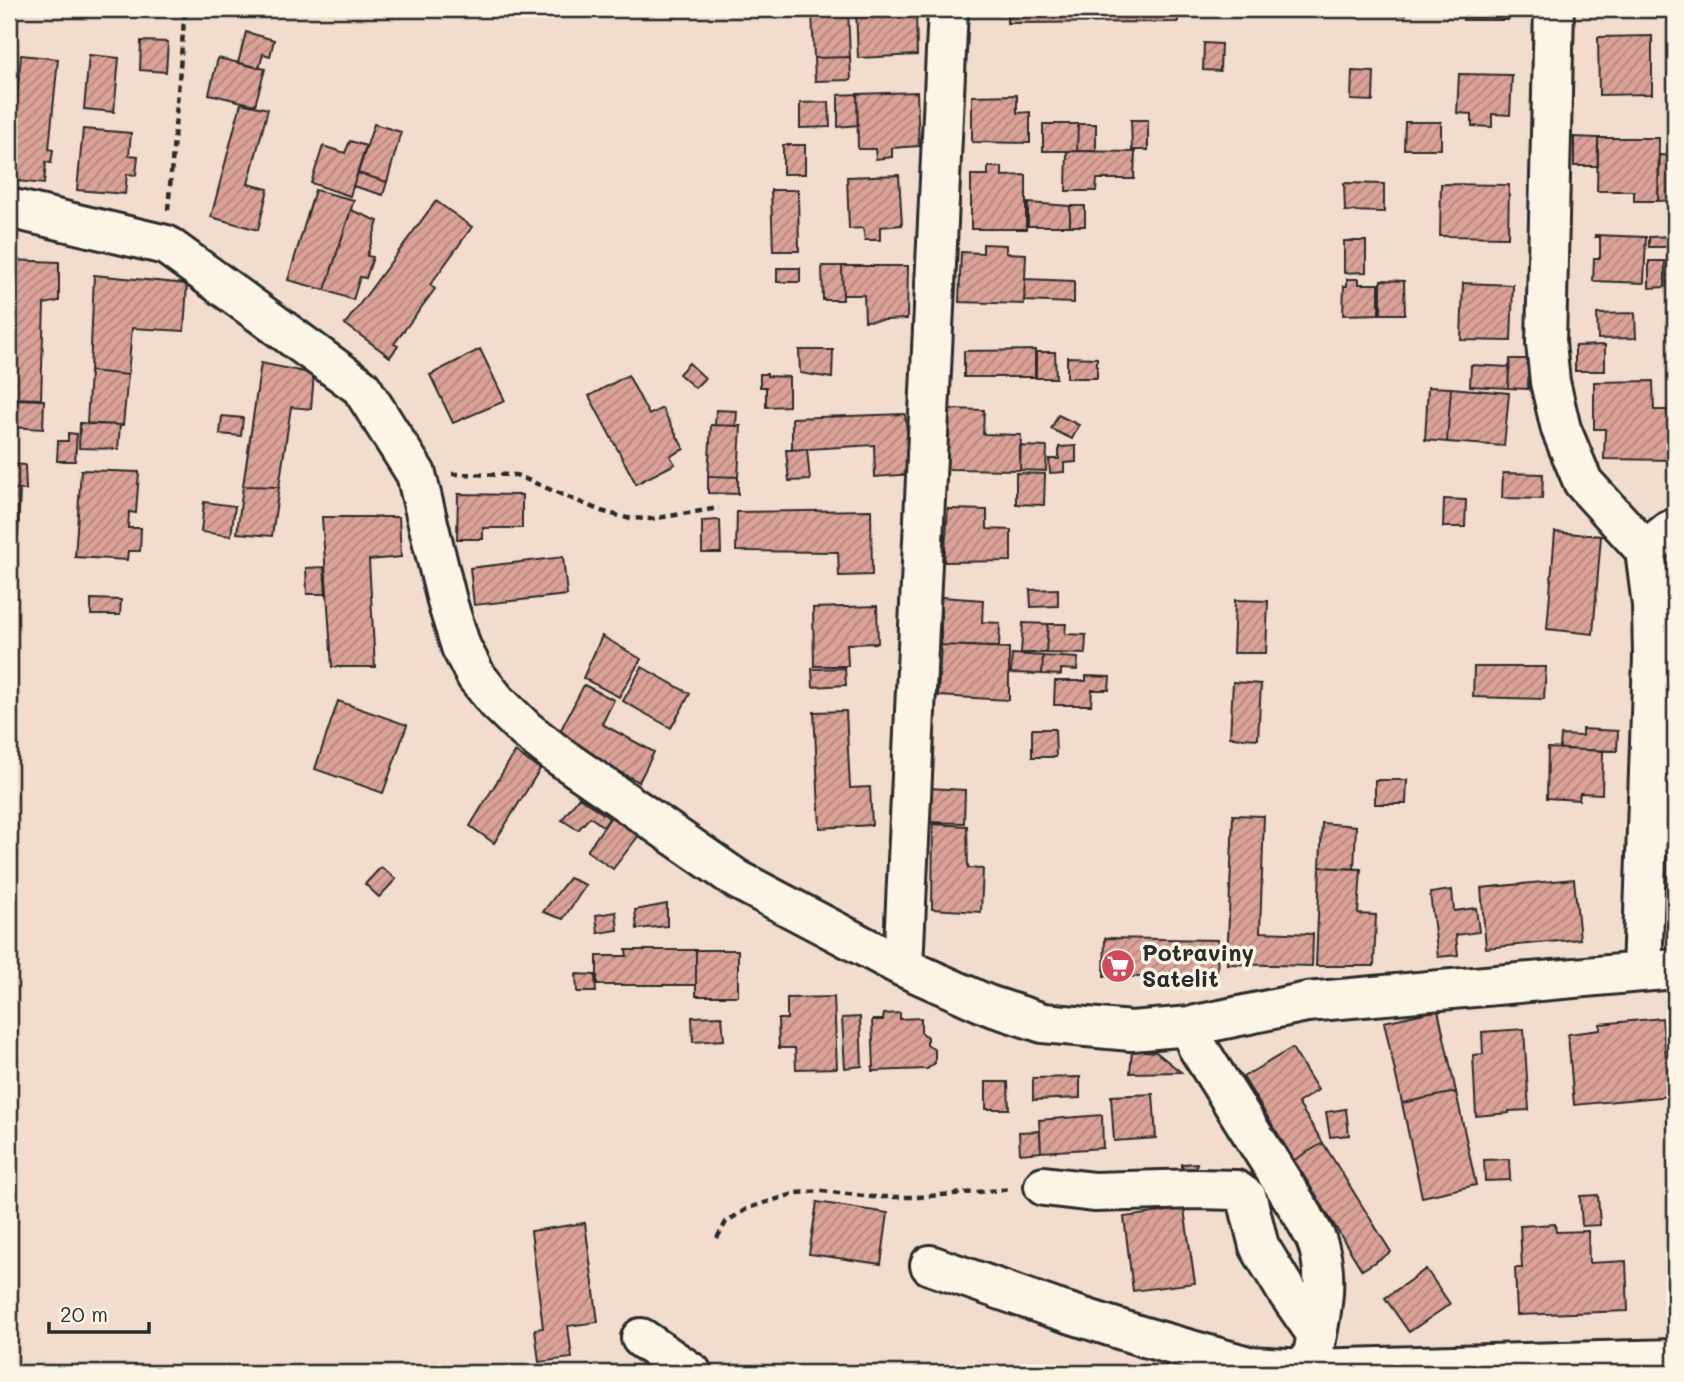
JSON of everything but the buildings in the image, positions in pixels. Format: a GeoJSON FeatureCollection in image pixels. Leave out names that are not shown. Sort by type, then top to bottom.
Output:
{"type":"FeatureCollection","features":[{"type":"Feature","properties":{"kind":"street"},"geometry":{"type":"LineString","coordinates":[[903,967],[948,9]]}},
{"type":"Feature","properties":{"kind":"street"},"geometry":{"type":"LineString","coordinates":[[9,208],[166,245],[361,387],[416,474],[461,647],[476,676],[496,702],[558,755],[738,880],[903,967],[988,1005],[1044,1023],[1131,1031],[1191,1026],[1307,1002],[1658,970],[1652,605],[1645,550],[1583,482],[1561,429],[1550,382],[1546,343],[1554,9]]}},
{"type":"Feature","properties":{"kind":"street"},"geometry":{"type":"LineString","coordinates":[[1645,550],[1675,528]]}},
{"type":"Feature","properties":{"kind":"street"},"geometry":{"type":"LineString","coordinates":[[1191,1026],[1197,1046],[1316,1240],[1322,1263],[1324,1288],[1312,1359]]}},
{"type":"Feature","properties":{"kind":"street"},"geometry":{"type":"LineString","coordinates":[[1044,1186],[1094,1192],[1236,1190],[1247,1198],[1259,1246],[1287,1292],[1312,1359]]}},
{"type":"Feature","properties":{"kind":"street"},"geometry":{"type":"LineString","coordinates":[[930,1265],[1141,1336],[1248,1366],[1312,1359],[1675,1359]]}},
{"type":"Feature","properties":{"kind":"street"},"geometry":{"type":"LineString","coordinates":[[641,1338],[692,1373]]}},
{"type":"Feature","properties":{"kind":"path"},"geometry":{"type":"LineString","coordinates":[[166,245],[185,9]]}},
{"type":"Feature","properties":{"kind":"path"},"geometry":{"type":"LineString","coordinates":[[416,474],[516,474],[601,511],[626,518],[652,519],[719,508]]}},
{"type":"Feature","properties":{"kind":"path"},"geometry":{"type":"LineString","coordinates":[[717,1238],[726,1222],[748,1208],[797,1193],[822,1191],[872,1197],[918,1197],[1044,1186]]}},
{"type":"Feature","properties":{"kind":"place","name":"Potraviny Satelit"},"geometry":{"type":"Point","coordinates":[1118,966]}}]}
